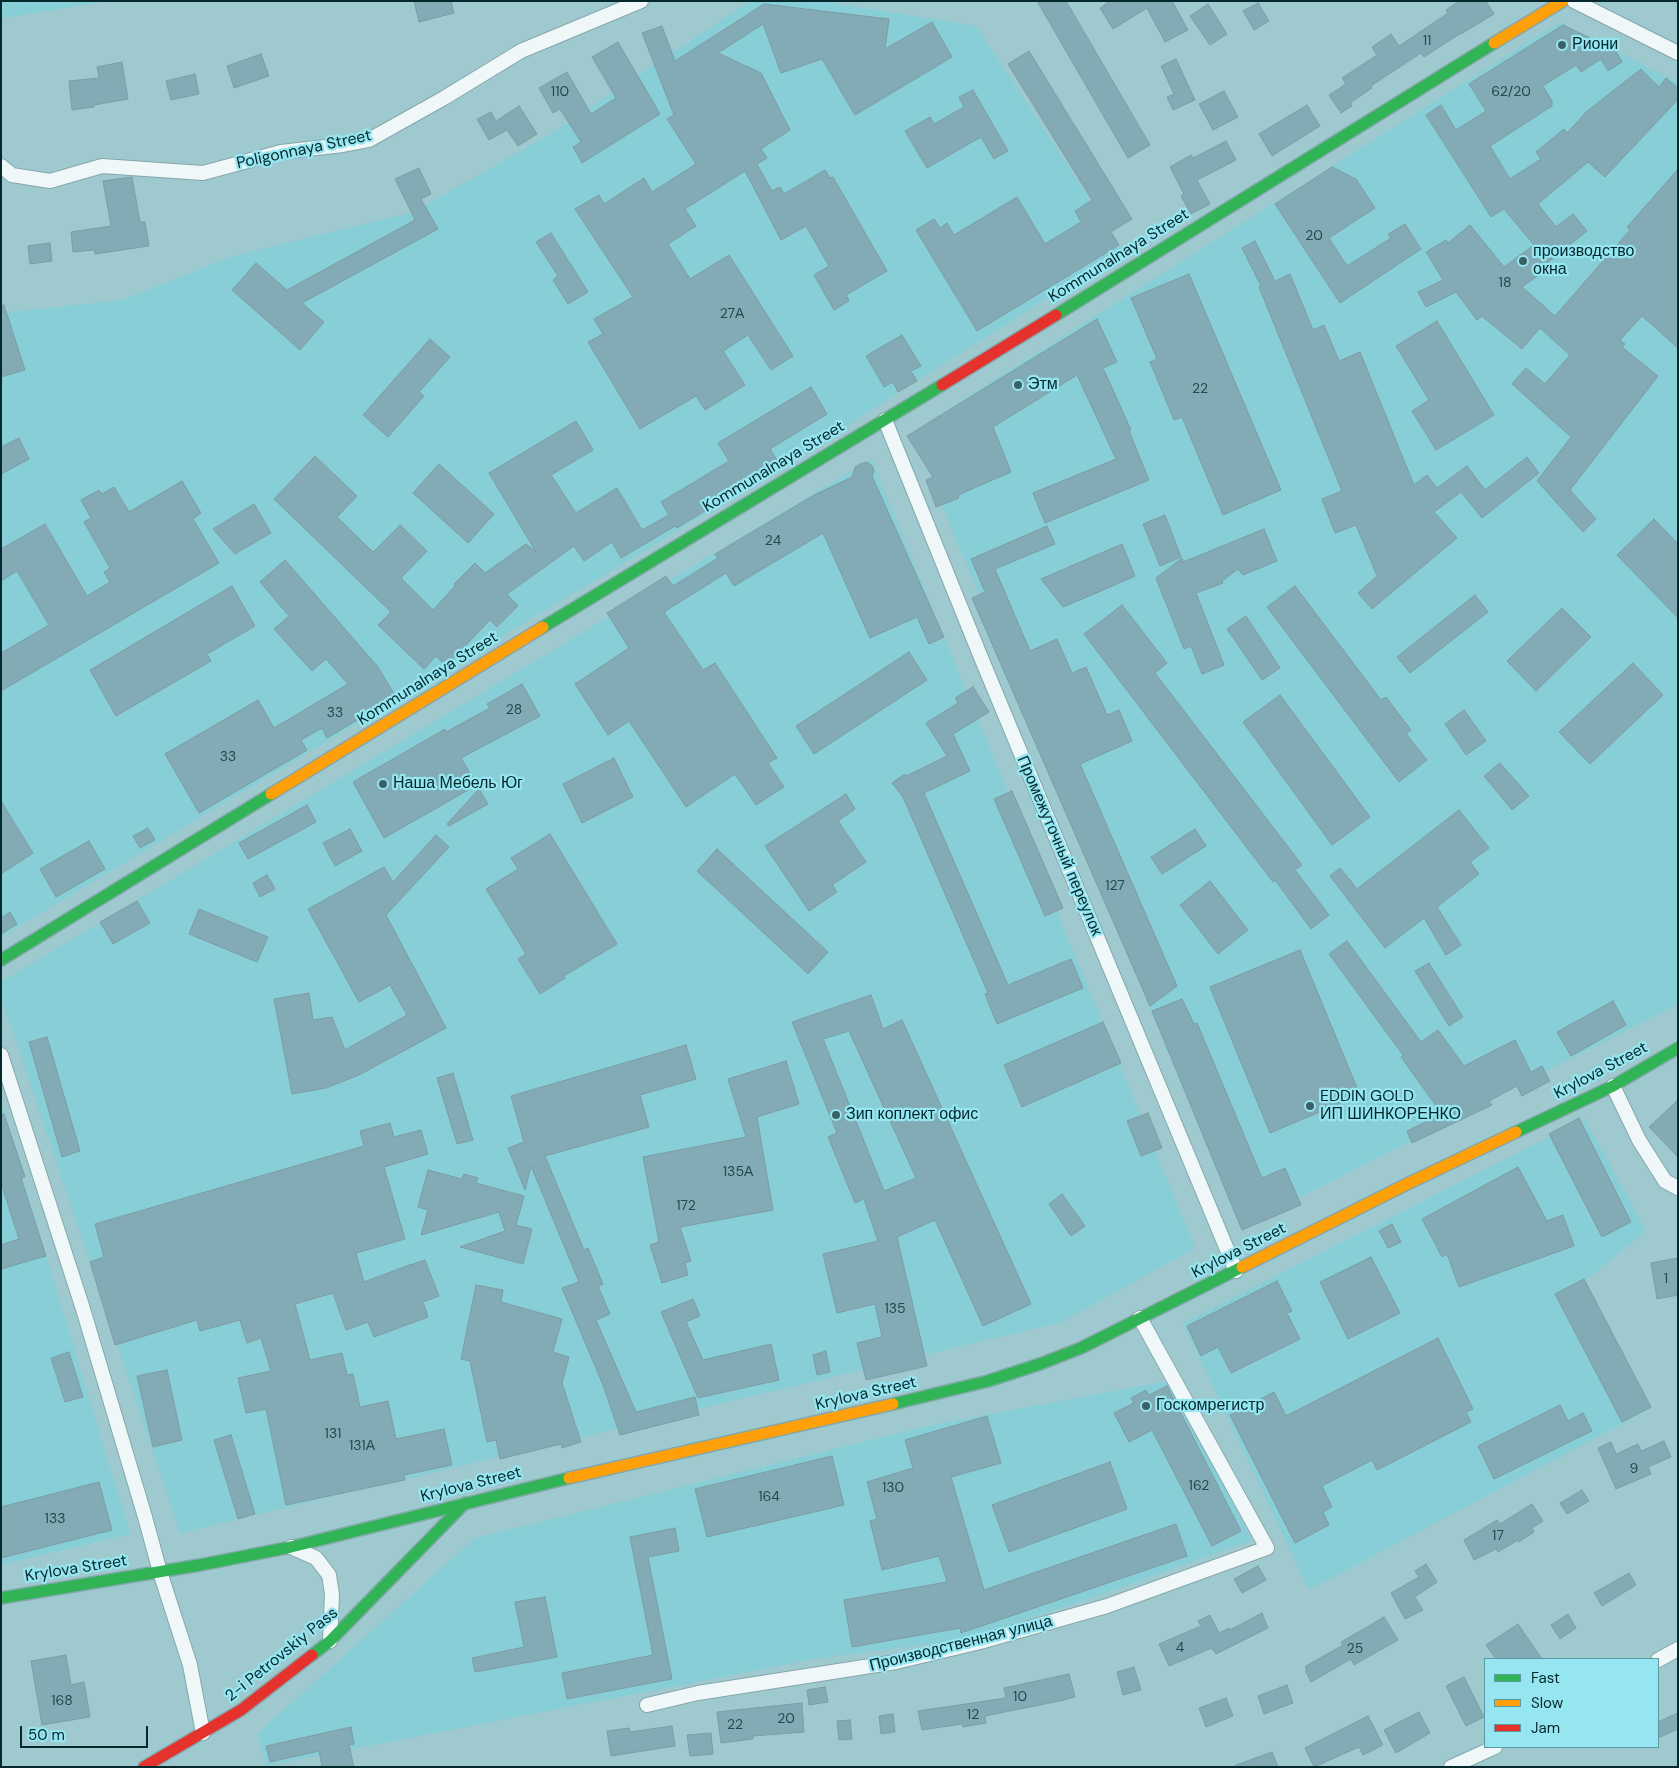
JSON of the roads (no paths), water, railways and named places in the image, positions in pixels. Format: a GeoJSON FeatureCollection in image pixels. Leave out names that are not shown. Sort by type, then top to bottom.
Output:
{"type":"FeatureCollection","features":[{"type":"Feature","properties":{"kind":"street","name":"Poligonnaya Street"},"geometry":{"type":"LineString","coordinates":[[1,166],[12,174],[50,181],[102,166],[203,173],[281,152],[369,140],[444,98],[521,51],[641,1]]}},
{"type":"Feature","properties":{"kind":"street","name":"Kommunalnaya Street"},"geometry":{"type":"LineString","coordinates":[[1,960],[698,532],[885,420],[1563,1]]}},
{"type":"Feature","properties":{"kind":"street"},"geometry":{"type":"LineString","coordinates":[[1574,1],[1678,53]]}},
{"type":"Feature","properties":{"kind":"street","name":"Промежуточный переулок"},"geometry":{"type":"LineString","coordinates":[[885,420],[989,678],[1236,1271]]}},
{"type":"Feature","properties":{"kind":"street","name":"Krylova Street"},"geometry":{"type":"LineString","coordinates":[[1,1598],[160,1572],[291,1547],[620,1465],[848,1415],[988,1381],[1040,1364],[1072,1351],[1236,1271],[1407,1184],[1613,1086],[1678,1048]]}},
{"type":"Feature","properties":{"kind":"street"},"geometry":{"type":"LineString","coordinates":[[1,1055],[83,1309],[160,1572],[190,1665],[204,1733]]}},
{"type":"Feature","properties":{"kind":"street"},"geometry":{"type":"LineString","coordinates":[[1613,1086],[1639,1140],[1665,1181],[1678,1188]]}},
{"type":"Feature","properties":{"kind":"street","name":"Производственная улица"},"geometry":{"type":"LineString","coordinates":[[647,1705],[698,1693],[896,1662],[980,1642],[1107,1606],[1266,1548],[1140,1318]]}},
{"type":"Feature","properties":{"kind":"street","name":"2-i Petrovskiy Pass"},"geometry":{"type":"LineString","coordinates":[[144,1767],[204,1733],[271,1688],[330,1641],[465,1503]]}},
{"type":"Feature","properties":{"kind":"street"},"geometry":{"type":"LineString","coordinates":[[291,1547],[316,1558],[329,1575],[332,1594],[330,1641]]}},
{"type":"Feature","properties":{"kind":"street"},"geometry":{"type":"LineString","coordinates":[[1659,1659],[1678,1649]]}},
{"type":"Feature","properties":{"kind":"street"},"geometry":{"type":"LineString","coordinates":[[1452,1767],[1493,1748]]}},
{"type":"Feature","properties":{"kind":"place","name":"Риони"},"geometry":{"type":"Point","coordinates":[1562,45]}},
{"type":"Feature","properties":{"kind":"place","name":"производство окна"},"geometry":{"type":"Point","coordinates":[1523,261]}},
{"type":"Feature","properties":{"kind":"place","name":"Этм"},"geometry":{"type":"Point","coordinates":[1018,385]}},
{"type":"Feature","properties":{"kind":"place","name":"Наша Мебель Юг"},"geometry":{"type":"Point","coordinates":[383,784]}},
{"type":"Feature","properties":{"kind":"place","name":"EDDIN GOLD ИП ШИНКОРЕНКО"},"geometry":{"type":"Point","coordinates":[1310,1106]}},
{"type":"Feature","properties":{"kind":"place","name":"Зип коплект офис"},"geometry":{"type":"Point","coordinates":[836,1115]}},
{"type":"Feature","properties":{"kind":"place","name":"Госкомрегистр"},"geometry":{"type":"Point","coordinates":[1146,1406]}}]}
